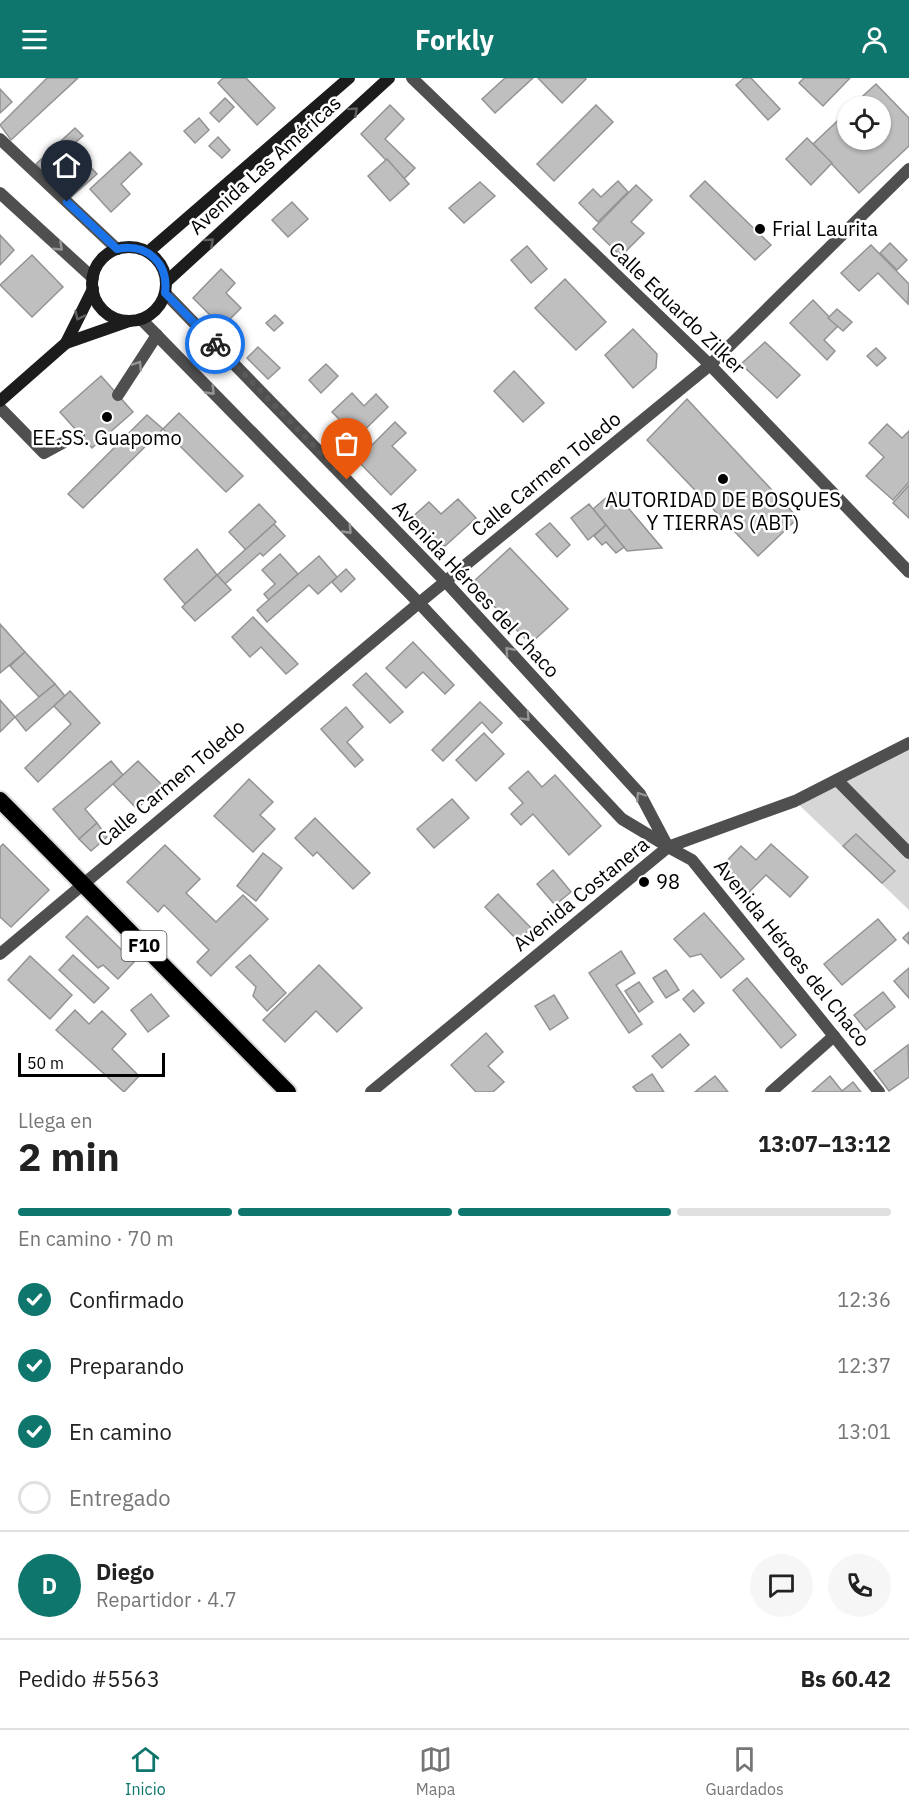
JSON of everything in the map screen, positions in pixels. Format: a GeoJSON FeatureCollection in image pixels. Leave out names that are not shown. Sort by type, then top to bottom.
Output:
{"type":"FeatureCollection","features":[{"type":"Feature","properties":{"kind":"highway","name":"F10"},"geometry":{"type":"LineString","coordinates":[[0,800],[288,1092]]}},
{"type":"Feature","properties":{"kind":"main road","name":"Avenida Las Américas"},"geometry":{"type":"LineString","coordinates":[[148,252],[349,78]]}},
{"type":"Feature","properties":{"kind":"main road","name":"Avenida Las Américas"},"geometry":{"type":"LineString","coordinates":[[166,287],[389,78]]}},
{"type":"Feature","properties":{"kind":"main road"},"geometry":{"type":"LineString","coordinates":[[0,401],[66,343],[135,320],[160,304],[166,287],[161,264],[148,252],[127,247],[117,249],[101,260],[93,284],[66,343]]}},
{"type":"Feature","properties":{"kind":"main road"},"geometry":{"type":"LineString","coordinates":[[93,284],[101,308],[119,319],[135,320]]}},
{"type":"Feature","properties":{"kind":"street","name":"Calle Eduardo Zilker"},"geometry":{"type":"LineString","coordinates":[[412,78],[710,365],[909,572]]}},
{"type":"Feature","properties":{"kind":"street"},"geometry":{"type":"LineString","coordinates":[[0,139],[117,249]]}},
{"type":"Feature","properties":{"kind":"street","name":"Calle Carmen Toledo"},"geometry":{"type":"LineString","coordinates":[[0,954],[419,603],[710,365],[909,169]]}},
{"type":"Feature","properties":{"kind":"street"},"geometry":{"type":"LineString","coordinates":[[0,193],[93,284]]}},
{"type":"Feature","properties":{"kind":"street","name":"Avenida Héroes del Chaco"},"geometry":{"type":"LineString","coordinates":[[166,287],[446,582],[640,794],[668,847]]}},
{"type":"Feature","properties":{"kind":"street","name":"Avenida Héroes del Chaco"},"geometry":{"type":"LineString","coordinates":[[135,320],[157,335],[419,603],[622,819],[692,860],[879,1092]]}},
{"type":"Feature","properties":{"kind":"street"},"geometry":{"type":"LineString","coordinates":[[118,395],[157,335]]}},
{"type":"Feature","properties":{"kind":"street"},"geometry":{"type":"LineString","coordinates":[[0,408],[44,453],[79,434]]}},
{"type":"Feature","properties":{"kind":"street","name":"Avenida Costanera"},"geometry":{"type":"LineString","coordinates":[[371,1092],[668,847],[795,801],[909,743]]}},
{"type":"Feature","properties":{"kind":"street"},"geometry":{"type":"LineString","coordinates":[[837,780],[909,853]]}},
{"type":"Feature","properties":{"kind":"street"},"geometry":{"type":"LineString","coordinates":[[771,1092],[834,1036]]}},
{"type":"Feature","properties":{"kind":"shaded area"},"geometry":{"type":"Polygon","coordinates":[[[909,743],[909,910],[795,801],[909,743]]]}},
{"type":"Feature","properties":{"kind":"building"},"geometry":{"type":"Polygon","coordinates":[[[47,78],[78,78],[11,140],[0,125],[47,78]]]}},
{"type":"Feature","properties":{"kind":"building"},"geometry":{"type":"Polygon","coordinates":[[[223,78],[246,78],[275,108],[257,125],[218,83],[223,78]]]}},
{"type":"Feature","properties":{"kind":"building"},"geometry":{"type":"Polygon","coordinates":[[[505,78],[533,78],[495,113],[482,99],[505,78]]]}},
{"type":"Feature","properties":{"kind":"building"},"geometry":{"type":"Polygon","coordinates":[[[538,78],[585,78],[586,79],[562,103],[538,78]]]}},
{"type":"Feature","properties":{"kind":"building"},"geometry":{"type":"Polygon","coordinates":[[[744,78],[751,78],[780,109],[768,120],[736,85],[744,78]]]}},
{"type":"Feature","properties":{"kind":"building"},"geometry":{"type":"Polygon","coordinates":[[[804,78],[850,78],[823,106],[799,83],[804,78]]]}},
{"type":"Feature","properties":{"kind":"building"},"geometry":{"type":"Polygon","coordinates":[[[876,84],[888,96],[863,96],[876,84]]]}},
{"type":"Feature","properties":{"kind":"building"},"geometry":{"type":"Polygon","coordinates":[[[0,89],[12,102],[0,113],[0,89]]]}},
{"type":"Feature","properties":{"kind":"building"},"geometry":{"type":"Polygon","coordinates":[[[225,98],[234,107],[219,122],[210,113],[225,98]]]}},
{"type":"Feature","properties":{"kind":"building"},"geometry":{"type":"Polygon","coordinates":[[[891,99],[909,118],[909,146],[859,193],[813,144],[837,121],[837,150],[891,150],[891,99]]]}},
{"type":"Feature","properties":{"kind":"building"},"geometry":{"type":"Polygon","coordinates":[[[390,105],[404,119],[385,139],[415,168],[404,179],[361,134],[390,105]]]}},
{"type":"Feature","properties":{"kind":"building"},"geometry":{"type":"Polygon","coordinates":[[[596,105],[613,122],[554,181],[537,164],[596,105]]]}},
{"type":"Feature","properties":{"kind":"building"},"geometry":{"type":"Polygon","coordinates":[[[199,118],[209,130],[195,143],[184,131],[199,118]]]}},
{"type":"Feature","properties":{"kind":"building"},"geometry":{"type":"Polygon","coordinates":[[[75,128],[83,136],[71,146],[97,174],[69,199],[36,164],[75,128]]]}},
{"type":"Feature","properties":{"kind":"building"},"geometry":{"type":"Polygon","coordinates":[[[218,137],[230,150],[222,158],[209,146],[218,137]]]}},
{"type":"Feature","properties":{"kind":"building"},"geometry":{"type":"Polygon","coordinates":[[[807,138],[832,163],[811,185],[786,159],[807,138]]]}},
{"type":"Feature","properties":{"kind":"building"},"geometry":{"type":"Polygon","coordinates":[[[130,152],[142,164],[121,184],[130,194],[111,212],[90,189],[130,152]]]}},
{"type":"Feature","properties":{"kind":"building"},"geometry":{"type":"Polygon","coordinates":[[[387,159],[409,184],[390,201],[368,176],[387,159]]]}},
{"type":"Feature","properties":{"kind":"building"},"geometry":{"type":"Polygon","coordinates":[[[618,181],[628,192],[598,222],[579,203],[593,189],[601,197],[618,181]]]}},
{"type":"Feature","properties":{"kind":"building"},"geometry":{"type":"Polygon","coordinates":[[[705,181],[771,245],[755,260],[690,196],[705,181]]]}},
{"type":"Feature","properties":{"kind":"building"},"geometry":{"type":"Polygon","coordinates":[[[480,182],[495,196],[464,223],[449,208],[480,182]]]}},
{"type":"Feature","properties":{"kind":"building"},"geometry":{"type":"Polygon","coordinates":[[[636,185],[652,200],[631,222],[644,233],[621,256],[593,229],[636,185]]]}},
{"type":"Feature","properties":{"kind":"building"},"geometry":{"type":"Polygon","coordinates":[[[292,202],[308,219],[288,237],[272,220],[292,202]]]}},
{"type":"Feature","properties":{"kind":"building"},"geometry":{"type":"Polygon","coordinates":[[[0,235],[14,250],[0,265],[0,235]]]}},
{"type":"Feature","properties":{"kind":"building"},"geometry":{"type":"Polygon","coordinates":[[[890,243],[907,260],[897,270],[880,253],[890,243]]]}},
{"type":"Feature","properties":{"kind":"building"},"geometry":{"type":"Polygon","coordinates":[[[871,245],[909,284],[908,304],[878,273],[859,291],[841,273],[871,245]]]}},
{"type":"Feature","properties":{"kind":"building"},"geometry":{"type":"Polygon","coordinates":[[[527,246],[547,269],[531,283],[511,260],[527,246]]]}},
{"type":"Feature","properties":{"kind":"building"},"geometry":{"type":"Polygon","coordinates":[[[32,255],[63,287],[32,317],[0,285],[32,255]]]}},
{"type":"Feature","properties":{"kind":"building"},"geometry":{"type":"Polygon","coordinates":[[[221,269],[235,283],[226,293],[241,308],[222,327],[193,298],[221,269]]]}},
{"type":"Feature","properties":{"kind":"building"},"geometry":{"type":"Polygon","coordinates":[[[565,279],[606,322],[576,350],[535,308],[565,279]]]}},
{"type":"Feature","properties":{"kind":"building"},"geometry":{"type":"Polygon","coordinates":[[[813,300],[838,326],[824,340],[835,351],[827,360],[790,323],[813,300]]]}},
{"type":"Feature","properties":{"kind":"building"},"geometry":{"type":"Polygon","coordinates":[[[837,309],[852,322],[843,331],[828,318],[837,309]]]}},
{"type":"Feature","properties":{"kind":"building"},"geometry":{"type":"Polygon","coordinates":[[[275,315],[283,323],[274,331],[266,323],[275,315]]]}},
{"type":"Feature","properties":{"kind":"building"},"geometry":{"type":"Polygon","coordinates":[[[633,329],[657,354],[656,368],[633,388],[605,355],[633,329]]]}},
{"type":"Feature","properties":{"kind":"building"},"geometry":{"type":"Polygon","coordinates":[[[765,342],[800,375],[777,398],[741,364],[765,342]]]}},
{"type":"Feature","properties":{"kind":"building"},"geometry":{"type":"Polygon","coordinates":[[[258,347],[280,368],[268,379],[247,358],[258,347]]]}},
{"type":"Feature","properties":{"kind":"building"},"geometry":{"type":"Polygon","coordinates":[[[876,348],[886,358],[877,366],[867,356],[876,348]]]}},
{"type":"Feature","properties":{"kind":"building"},"geometry":{"type":"Polygon","coordinates":[[[326,364],[338,376],[321,393],[309,380],[326,364]]]}},
{"type":"Feature","properties":{"kind":"building"},"geometry":{"type":"Polygon","coordinates":[[[514,371],[544,403],[523,422],[494,391],[514,371]]]}},
{"type":"Feature","properties":{"kind":"building"},"geometry":{"type":"Polygon","coordinates":[[[101,376],[133,412],[92,448],[60,412],[101,376]]]}},
{"type":"Feature","properties":{"kind":"building"},"geometry":{"type":"Polygon","coordinates":[[[352,393],[364,406],[376,394],[388,407],[346,448],[333,435],[344,424],[332,412],[352,393]]]}},
{"type":"Feature","properties":{"kind":"building","name":"AUTORIDAD DE BOSQUES Y TIERRAS (ABT)"},"geometry":{"type":"Polygon","coordinates":[[[687,399],[798,518],[758,556],[647,440],[687,399]]]}},
{"type":"Feature","properties":{"kind":"building"},"geometry":{"type":"Polygon","coordinates":[[[179,413],[243,476],[226,492],[163,429],[179,413]]]}},
{"type":"Feature","properties":{"kind":"building"},"geometry":{"type":"Polygon","coordinates":[[[147,415],[163,429],[83,508],[68,494],[147,415]]]}},
{"type":"Feature","properties":{"kind":"building"},"geometry":{"type":"Polygon","coordinates":[[[395,422],[406,433],[392,446],[416,470],[391,495],[357,460],[395,422]]]}},
{"type":"Feature","properties":{"kind":"building"},"geometry":{"type":"Polygon","coordinates":[[[887,424],[902,438],[909,431],[909,482],[893,500],[866,476],[884,457],[869,443],[887,424]]]}},
{"type":"Feature","properties":{"kind":"building"},"geometry":{"type":"Polygon","coordinates":[[[909,485],[909,518],[893,503],[909,485]]]}},
{"type":"Feature","properties":{"kind":"building"},"geometry":{"type":"Polygon","coordinates":[[[614,491],[662,548],[627,551],[593,509],[614,491]]]}},
{"type":"Feature","properties":{"kind":"building"},"geometry":{"type":"Polygon","coordinates":[[[458,499],[476,518],[445,546],[432,545],[409,520],[429,502],[441,514],[458,499]]]}},
{"type":"Feature","properties":{"kind":"building"},"geometry":{"type":"Polygon","coordinates":[[[259,504],[276,522],[246,550],[229,532],[259,504]]]}},
{"type":"Feature","properties":{"kind":"building"},"geometry":{"type":"Polygon","coordinates":[[[589,504],[606,525],[588,540],[571,518],[589,504]]]}},
{"type":"Feature","properties":{"kind":"building"},"geometry":{"type":"Polygon","coordinates":[[[550,523],[570,545],[557,557],[536,534],[550,523]]]}},
{"type":"Feature","properties":{"kind":"building"},"geometry":{"type":"Polygon","coordinates":[[[274,524],[285,536],[263,556],[260,553],[225,584],[217,575],[274,524]]]}},
{"type":"Feature","properties":{"kind":"building"},"geometry":{"type":"Polygon","coordinates":[[[606,525],[624,547],[616,553],[606,542],[602,545],[594,536],[606,525]]]}},
{"type":"Feature","properties":{"kind":"building"},"geometry":{"type":"Polygon","coordinates":[[[510,548],[568,609],[530,644],[472,583],[510,548]]]}},
{"type":"Feature","properties":{"kind":"building"},"geometry":{"type":"Polygon","coordinates":[[[197,549],[217,575],[185,604],[164,579],[197,549]]]}},
{"type":"Feature","properties":{"kind":"building"},"geometry":{"type":"Polygon","coordinates":[[[280,554],[298,574],[269,600],[264,594],[275,584],[262,570],[280,554]]]}},
{"type":"Feature","properties":{"kind":"building"},"geometry":{"type":"Polygon","coordinates":[[[319,556],[337,577],[318,594],[309,585],[267,622],[257,610],[319,556]]]}},
{"type":"Feature","properties":{"kind":"building"},"geometry":{"type":"Polygon","coordinates":[[[346,569],[355,579],[341,592],[332,582],[346,569]]]}},
{"type":"Feature","properties":{"kind":"building"},"geometry":{"type":"Polygon","coordinates":[[[217,575],[231,590],[195,621],[182,607],[217,575]]]}},
{"type":"Feature","properties":{"kind":"building"},"geometry":{"type":"Polygon","coordinates":[[[253,617],[298,664],[286,674],[261,647],[250,657],[232,637],[253,617]]]}},
{"type":"Feature","properties":{"kind":"building"},"geometry":{"type":"Polygon","coordinates":[[[0,624],[25,652],[0,673],[0,624]]]}},
{"type":"Feature","properties":{"kind":"building"},"geometry":{"type":"Polygon","coordinates":[[[413,642],[454,685],[445,694],[423,672],[406,688],[386,668],[413,642]]]}},
{"type":"Feature","properties":{"kind":"building"},"geometry":{"type":"Polygon","coordinates":[[[25,652],[55,684],[39,697],[10,666],[25,652]]]}},
{"type":"Feature","properties":{"kind":"building"},"geometry":{"type":"Polygon","coordinates":[[[366,673],[403,712],[390,723],[353,685],[366,673]]]}},
{"type":"Feature","properties":{"kind":"building"},"geometry":{"type":"Polygon","coordinates":[[[55,684],[65,696],[26,731],[15,717],[55,684]]]}},
{"type":"Feature","properties":{"kind":"building"},"geometry":{"type":"Polygon","coordinates":[[[70,691],[100,723],[38,782],[25,768],[71,724],[54,706],[70,691]]]}},
{"type":"Feature","properties":{"kind":"building"},"geometry":{"type":"Polygon","coordinates":[[[0,700],[15,717],[0,732],[0,700]]]}},
{"type":"Feature","properties":{"kind":"building"},"geometry":{"type":"Polygon","coordinates":[[[480,702],[502,723],[492,733],[482,722],[443,761],[432,750],[480,702]]]}},
{"type":"Feature","properties":{"kind":"building"},"geometry":{"type":"Polygon","coordinates":[[[346,707],[363,727],[347,742],[363,760],[355,767],[321,729],[346,707]]]}},
{"type":"Feature","properties":{"kind":"building"},"geometry":{"type":"Polygon","coordinates":[[[484,733],[504,754],[476,781],[456,760],[484,733]]]}},
{"type":"Feature","properties":{"kind":"building"},"geometry":{"type":"Polygon","coordinates":[[[111,761],[123,775],[85,809],[97,823],[79,839],[53,809],[111,761]]]}},
{"type":"Feature","properties":{"kind":"building"},"geometry":{"type":"Polygon","coordinates":[[[138,761],[162,785],[137,809],[113,784],[138,761]]]}},
{"type":"Feature","properties":{"kind":"building"},"geometry":{"type":"Polygon","coordinates":[[[528,771],[542,787],[555,775],[601,826],[569,855],[533,814],[521,825],[511,814],[523,803],[509,788],[528,771]]]}},
{"type":"Feature","properties":{"kind":"building"},"geometry":{"type":"Polygon","coordinates":[[[249,779],[273,802],[260,815],[275,829],[253,852],[214,816],[249,779]]]}},
{"type":"Feature","properties":{"kind":"building"},"geometry":{"type":"Polygon","coordinates":[[[452,799],[469,818],[434,848],[417,829],[452,799]]]}},
{"type":"Feature","properties":{"kind":"building"},"geometry":{"type":"Polygon","coordinates":[[[315,818],[370,873],[353,889],[317,852],[313,856],[295,838],[315,818]]]}},
{"type":"Feature","properties":{"kind":"building"},"geometry":{"type":"Polygon","coordinates":[[[97,823],[107,837],[91,851],[79,839],[97,823]]]}},
{"type":"Feature","properties":{"kind":"building"},"geometry":{"type":"Polygon","coordinates":[[[856,834],[895,871],[882,883],[843,846],[856,834]]]}},
{"type":"Feature","properties":{"kind":"building"},"geometry":{"type":"Polygon","coordinates":[[[3,844],[49,890],[11,927],[0,917],[0,847],[3,844]]]}},
{"type":"Feature","properties":{"kind":"building"},"geometry":{"type":"Polygon","coordinates":[[[771,844],[808,877],[790,897],[766,875],[748,893],[720,868],[741,846],[756,860],[771,844]]]}},
{"type":"Feature","properties":{"kind":"building"},"geometry":{"type":"Polygon","coordinates":[[[165,845],[200,879],[186,893],[216,922],[243,895],[268,919],[211,976],[197,962],[209,950],[164,905],[158,912],[127,882],[165,845]]]}},
{"type":"Feature","properties":{"kind":"building"},"geometry":{"type":"Polygon","coordinates":[[[263,853],[282,868],[256,901],[237,886],[263,853]]]}},
{"type":"Feature","properties":{"kind":"building"},"geometry":{"type":"Polygon","coordinates":[[[553,870],[571,892],[555,905],[537,884],[553,870]]]}},
{"type":"Feature","properties":{"kind":"building"},"geometry":{"type":"Polygon","coordinates":[[[498,894],[531,928],[518,941],[485,907],[498,894]]]}},
{"type":"Feature","properties":{"kind":"building"},"geometry":{"type":"Polygon","coordinates":[[[704,913],[744,959],[721,978],[701,954],[690,957],[674,939],[704,913]]]}},
{"type":"Feature","properties":{"kind":"building"},"geometry":{"type":"Polygon","coordinates":[[[87,916],[134,962],[118,979],[103,965],[98,968],[66,937],[87,916]]]}},
{"type":"Feature","properties":{"kind":"building"},"geometry":{"type":"Polygon","coordinates":[[[878,919],[896,940],[842,985],[824,964],[878,919]]]}},
{"type":"Feature","properties":{"kind":"building"},"geometry":{"type":"Polygon","coordinates":[[[909,932],[909,944],[903,938],[909,932]]]}},
{"type":"Feature","properties":{"kind":"building"},"geometry":{"type":"Polygon","coordinates":[[[621,951],[635,973],[616,985],[642,1024],[629,1033],[589,973],[621,951]]]}},
{"type":"Feature","properties":{"kind":"building"},"geometry":{"type":"Polygon","coordinates":[[[73,955],[109,988],[94,1003],[59,970],[73,955]]]}},
{"type":"Feature","properties":{"kind":"building"},"geometry":{"type":"Polygon","coordinates":[[[250,955],[286,993],[267,1011],[253,996],[256,987],[236,967],[250,955]]]}},
{"type":"Feature","properties":{"kind":"building"},"geometry":{"type":"Polygon","coordinates":[[[30,956],[72,995],[50,1019],[8,980],[30,956]]]}},
{"type":"Feature","properties":{"kind":"building"},"geometry":{"type":"Polygon","coordinates":[[[319,965],[362,1008],[337,1032],[316,1011],[285,1042],[263,1020],[319,965]]]}},
{"type":"Feature","properties":{"kind":"building"},"geometry":{"type":"Polygon","coordinates":[[[909,968],[909,998],[894,981],[909,968]]]}},
{"type":"Feature","properties":{"kind":"building"},"geometry":{"type":"Polygon","coordinates":[[[666,970],[679,990],[666,998],[653,978],[666,970]]]}},
{"type":"Feature","properties":{"kind":"building"},"geometry":{"type":"Polygon","coordinates":[[[747,978],[796,1035],[781,1048],[733,990],[747,978]]]}},
{"type":"Feature","properties":{"kind":"building"},"geometry":{"type":"Polygon","coordinates":[[[639,982],[653,1002],[639,1012],[625,991],[639,982]]]}},
{"type":"Feature","properties":{"kind":"building"},"geometry":{"type":"Polygon","coordinates":[[[693,990],[704,1003],[694,1012],[683,999],[693,990]]]}},
{"type":"Feature","properties":{"kind":"building"},"geometry":{"type":"Polygon","coordinates":[[[883,992],[895,1007],[866,1030],[854,1015],[883,992]]]}},
{"type":"Feature","properties":{"kind":"building"},"geometry":{"type":"Polygon","coordinates":[[[151,994],[169,1016],[148,1032],[131,1010],[151,994]]]}},
{"type":"Feature","properties":{"kind":"building"},"geometry":{"type":"Polygon","coordinates":[[[554,995],[568,1018],[550,1030],[535,1006],[554,995]]]}},
{"type":"Feature","properties":{"kind":"building"},"geometry":{"type":"Polygon","coordinates":[[[75,1010],[89,1024],[102,1011],[126,1034],[112,1049],[139,1076],[124,1092],[56,1030],[75,1010]]]}},
{"type":"Feature","properties":{"kind":"building"},"geometry":{"type":"Polygon","coordinates":[[[486,1033],[503,1052],[488,1066],[504,1082],[493,1092],[476,1092],[451,1065],[486,1033]]]}},
{"type":"Feature","properties":{"kind":"building"},"geometry":{"type":"Polygon","coordinates":[[[680,1034],[689,1045],[662,1068],[652,1056],[680,1034]]]}},
{"type":"Feature","properties":{"kind":"building"},"geometry":{"type":"Polygon","coordinates":[[[908,1045],[909,1077],[889,1091],[874,1071],[908,1045]]]}},
{"type":"Feature","properties":{"kind":"building"},"geometry":{"type":"Polygon","coordinates":[[[652,1074],[664,1092],[637,1092],[633,1087],[652,1074]]]}},
{"type":"Feature","properties":{"kind":"building"},"geometry":{"type":"Polygon","coordinates":[[[715,1076],[728,1092],[695,1092],[715,1076]]]}},
{"type":"Feature","properties":{"kind":"building"},"geometry":{"type":"Polygon","coordinates":[[[830,1076],[842,1091],[853,1082],[861,1092],[812,1092],[830,1076]]]}},
{"type":"Feature","properties":{"kind":"way so far"},"geometry":{"type":"LineString","coordinates":[[215,344],[347,480]]}},
{"type":"Feature","properties":{"kind":"place","name":"Frial Laurita"},"geometry":{"type":"Point","coordinates":[760,229]}},
{"type":"Feature","properties":{"kind":"place","name":"EE.SS. Guapomo"},"geometry":{"type":"Point","coordinates":[107,417]}},
{"type":"Feature","properties":{"kind":"place","name":"AUTORIDAD DE BOSQUES Y TIERRAS (ABT)"},"geometry":{"type":"Point","coordinates":[723,479]}},
{"type":"Feature","properties":{"kind":"place","name":"98"},"geometry":{"type":"Point","coordinates":[644,882]}},
{"type":"Feature","properties":{"kind":"route"},"geometry":{"type":"LineString","coordinates":[[67,202],[117,249],[138,248],[155,257],[164,273],[165,293],[215,344]]}}]}
